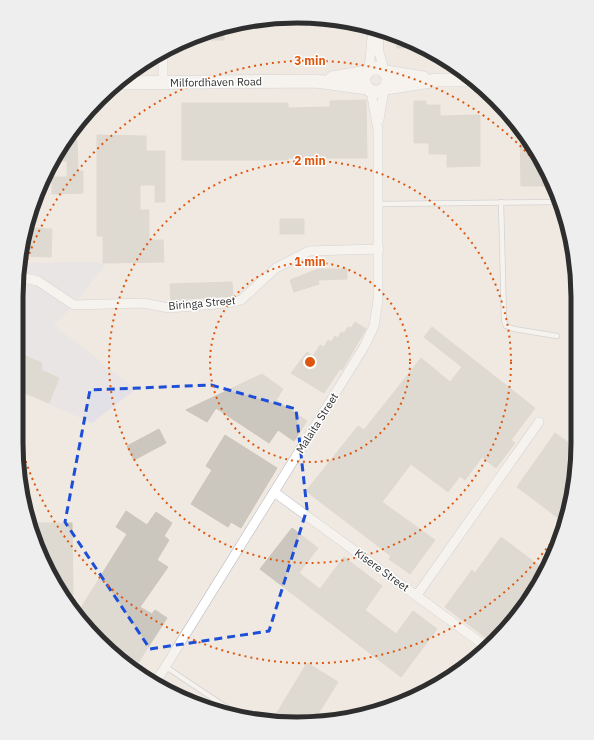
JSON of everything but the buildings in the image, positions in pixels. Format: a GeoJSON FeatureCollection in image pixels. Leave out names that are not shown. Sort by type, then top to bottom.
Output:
{"type":"FeatureCollection","features":[{"type":"Feature","properties":{"kind":"main road"},"geometry":{"type":"LineString","coordinates":[[375,67],[385,71],[389,80],[377,89],[364,78],[368,71],[375,67]]}},
{"type":"Feature","properties":{"kind":"main road","name":"Milfordhaven Road"},"geometry":{"type":"LineString","coordinates":[[316,81],[368,71]]}},
{"type":"Feature","properties":{"kind":"main road","name":"Milfordhaven Road"},"geometry":{"type":"LineString","coordinates":[[385,71],[437,80]]}},
{"type":"Feature","properties":{"kind":"main road","name":"Milfordhaven Road"},"geometry":{"type":"LineString","coordinates":[[126,83],[316,81],[377,89],[437,80],[464,80]]}},
{"type":"Feature","properties":{"kind":"street"},"geometry":{"type":"LineString","coordinates":[[368,71],[373,34]]}},
{"type":"Feature","properties":{"kind":"street"},"geometry":{"type":"LineString","coordinates":[[378,35],[379,52],[385,71]]}},
{"type":"Feature","properties":{"kind":"street"},"geometry":{"type":"LineString","coordinates":[[163,58],[163,83]]}},
{"type":"Feature","properties":{"kind":"street","name":"Malaita Street"},"geometry":{"type":"LineString","coordinates":[[158,679],[364,347],[374,326],[378,300],[379,249],[377,89]]}},
{"type":"Feature","properties":{"kind":"street","name":"Biringa Street"},"geometry":{"type":"LineString","coordinates":[[24,278],[38,281],[74,305],[143,303],[169,308],[184,307],[229,303],[241,300],[276,268],[309,250],[379,249]]}},
{"type":"Feature","properties":{"kind":"street"},"geometry":{"type":"LineString","coordinates":[[417,595],[538,422]]}},
{"type":"Feature","properties":{"kind":"street","name":"Kisere Street"},"geometry":{"type":"LineString","coordinates":[[274,492],[483,644]]}},
{"type":"Feature","properties":{"kind":"lane"},"geometry":{"type":"LineString","coordinates":[[501,202],[504,320],[506,326],[514,329],[557,336]]}},
{"type":"Feature","properties":{"kind":"lane"},"geometry":{"type":"LineString","coordinates":[[379,204],[554,202]]}},
{"type":"Feature","properties":{"kind":"lane"},"geometry":{"type":"LineString","coordinates":[[166,667],[230,709]]}},
{"type":"Feature","properties":{"kind":"highlighted area"},"geometry":{"type":"Polygon","coordinates":[[[211,385],[296,409],[307,509],[269,631],[150,649],[65,522],[90,390],[211,385]]]}},
{"type":"Feature","properties":{"kind":"shaded area"},"geometry":{"type":"Polygon","coordinates":[[[95,262],[106,264],[74,305],[54,325],[136,389],[92,423],[23,393],[23,297],[25,263],[95,262]]]}}]}
